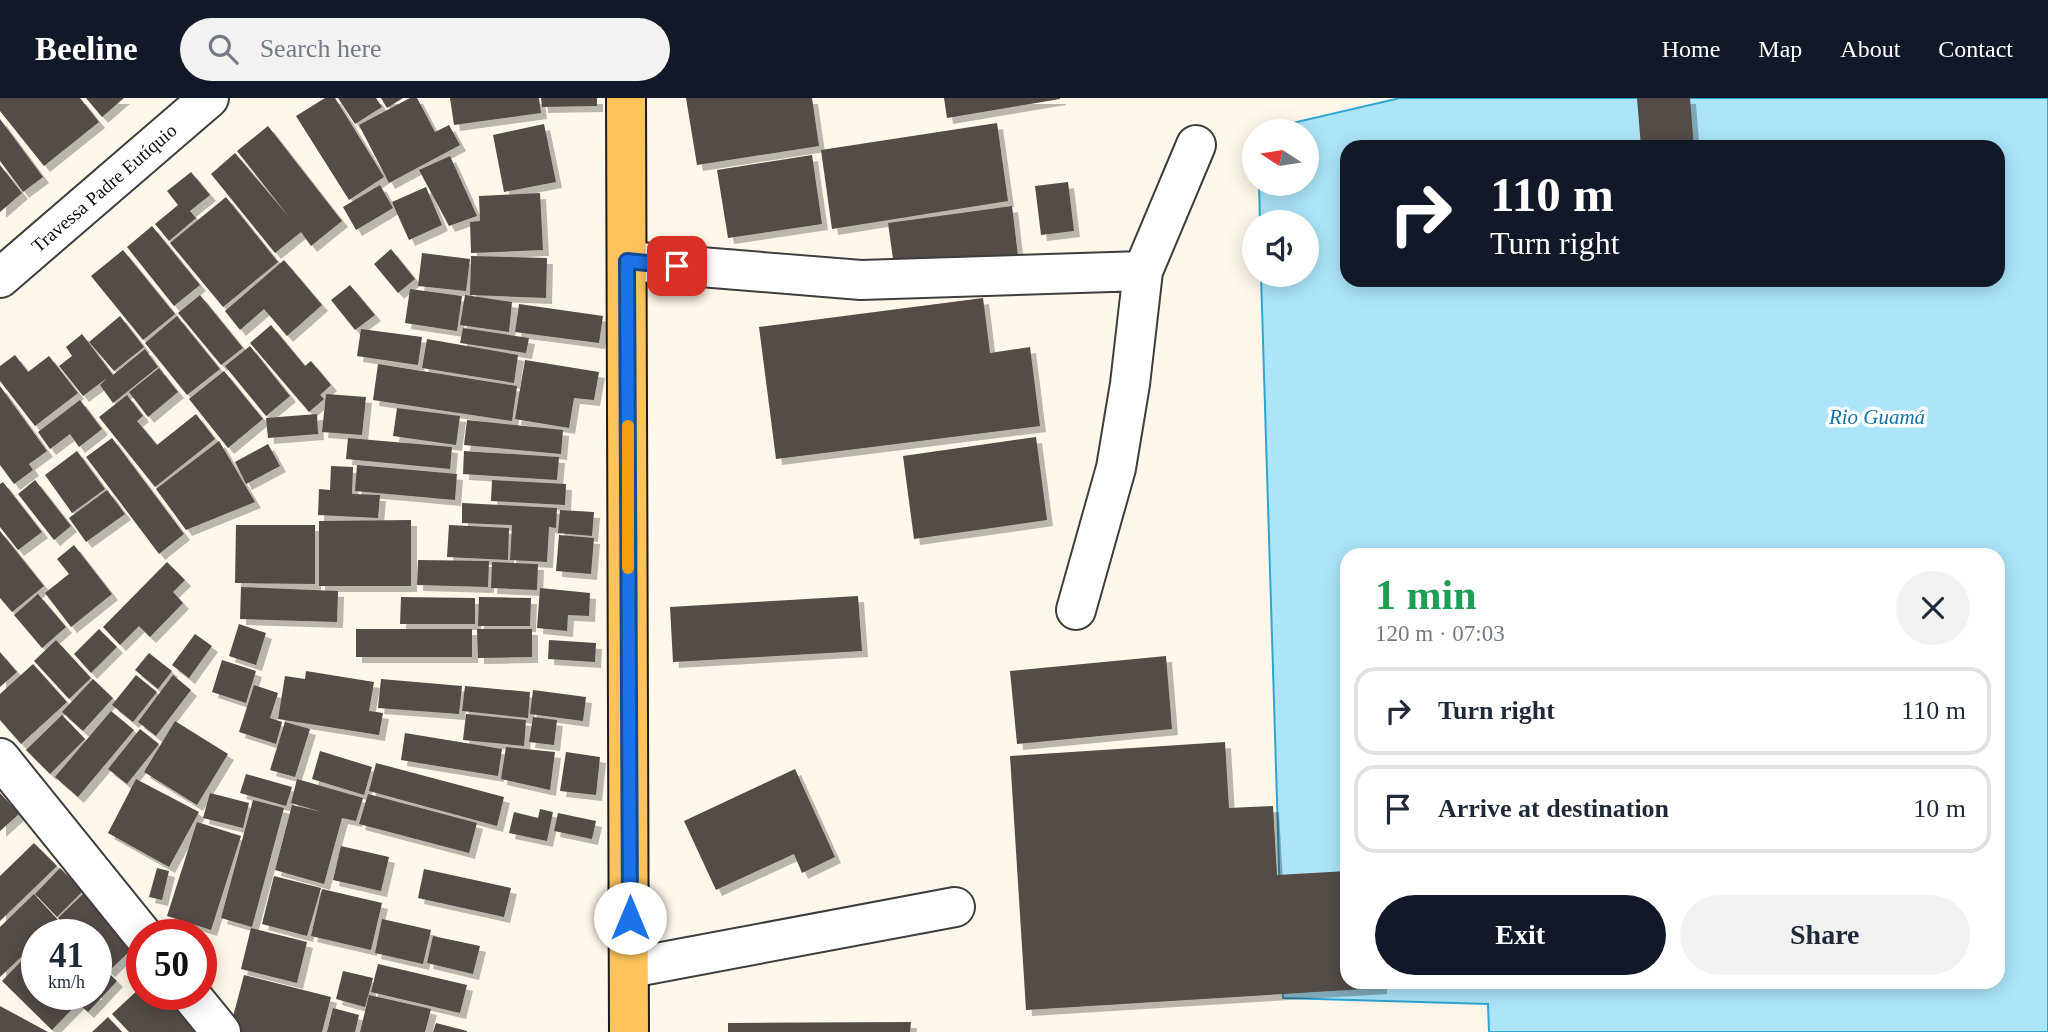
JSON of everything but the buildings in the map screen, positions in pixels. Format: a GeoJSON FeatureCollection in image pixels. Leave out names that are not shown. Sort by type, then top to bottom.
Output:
{"type":"FeatureCollection","features":[{"type":"Feature","properties":{"kind":"main road"},"geometry":{"type":"LineString","coordinates":[[626,98],[629,1032]]}},
{"type":"Feature","properties":{"kind":"street","name":"Travessa Padre Eutíquio"},"geometry":{"type":"LineString","coordinates":[[0,278],[209,98]]}},
{"type":"Feature","properties":{"kind":"street"},"geometry":{"type":"LineString","coordinates":[[1076,610],[1116,468],[1130,384],[1143,271],[1196,145]]}},
{"type":"Feature","properties":{"kind":"street"},"geometry":{"type":"LineString","coordinates":[[627,261],[861,280],[1143,271]]}},
{"type":"Feature","properties":{"kind":"street"},"geometry":{"type":"LineString","coordinates":[[0,758],[130,919]]}},
{"type":"Feature","properties":{"kind":"street"},"geometry":{"type":"LineString","coordinates":[[630,968],[955,907]]}},
{"type":"Feature","properties":{"kind":"street"},"geometry":{"type":"LineString","coordinates":[[203,1010],[221,1032]]}},
{"type":"Feature","properties":{"kind":"water","name":"Rio Guamá"},"geometry":{"type":"Polygon","coordinates":[[[1400,98],[2048,98],[2048,1032],[1489,1032],[1488,1004],[1283,998],[1261,287],[1319,287],[1319,210],[1260,210],[1259,196],[1320,196],[1320,119],[1310,119],[1400,98]]]}},
{"type":"Feature","properties":{"kind":"slow traffic"},"geometry":{"type":"LineString","coordinates":[[628,426],[628,568]]}},
{"type":"Feature","properties":{"kind":"route"},"geometry":{"type":"LineString","coordinates":[[630,918],[627,261],[677,266]]}}]}
